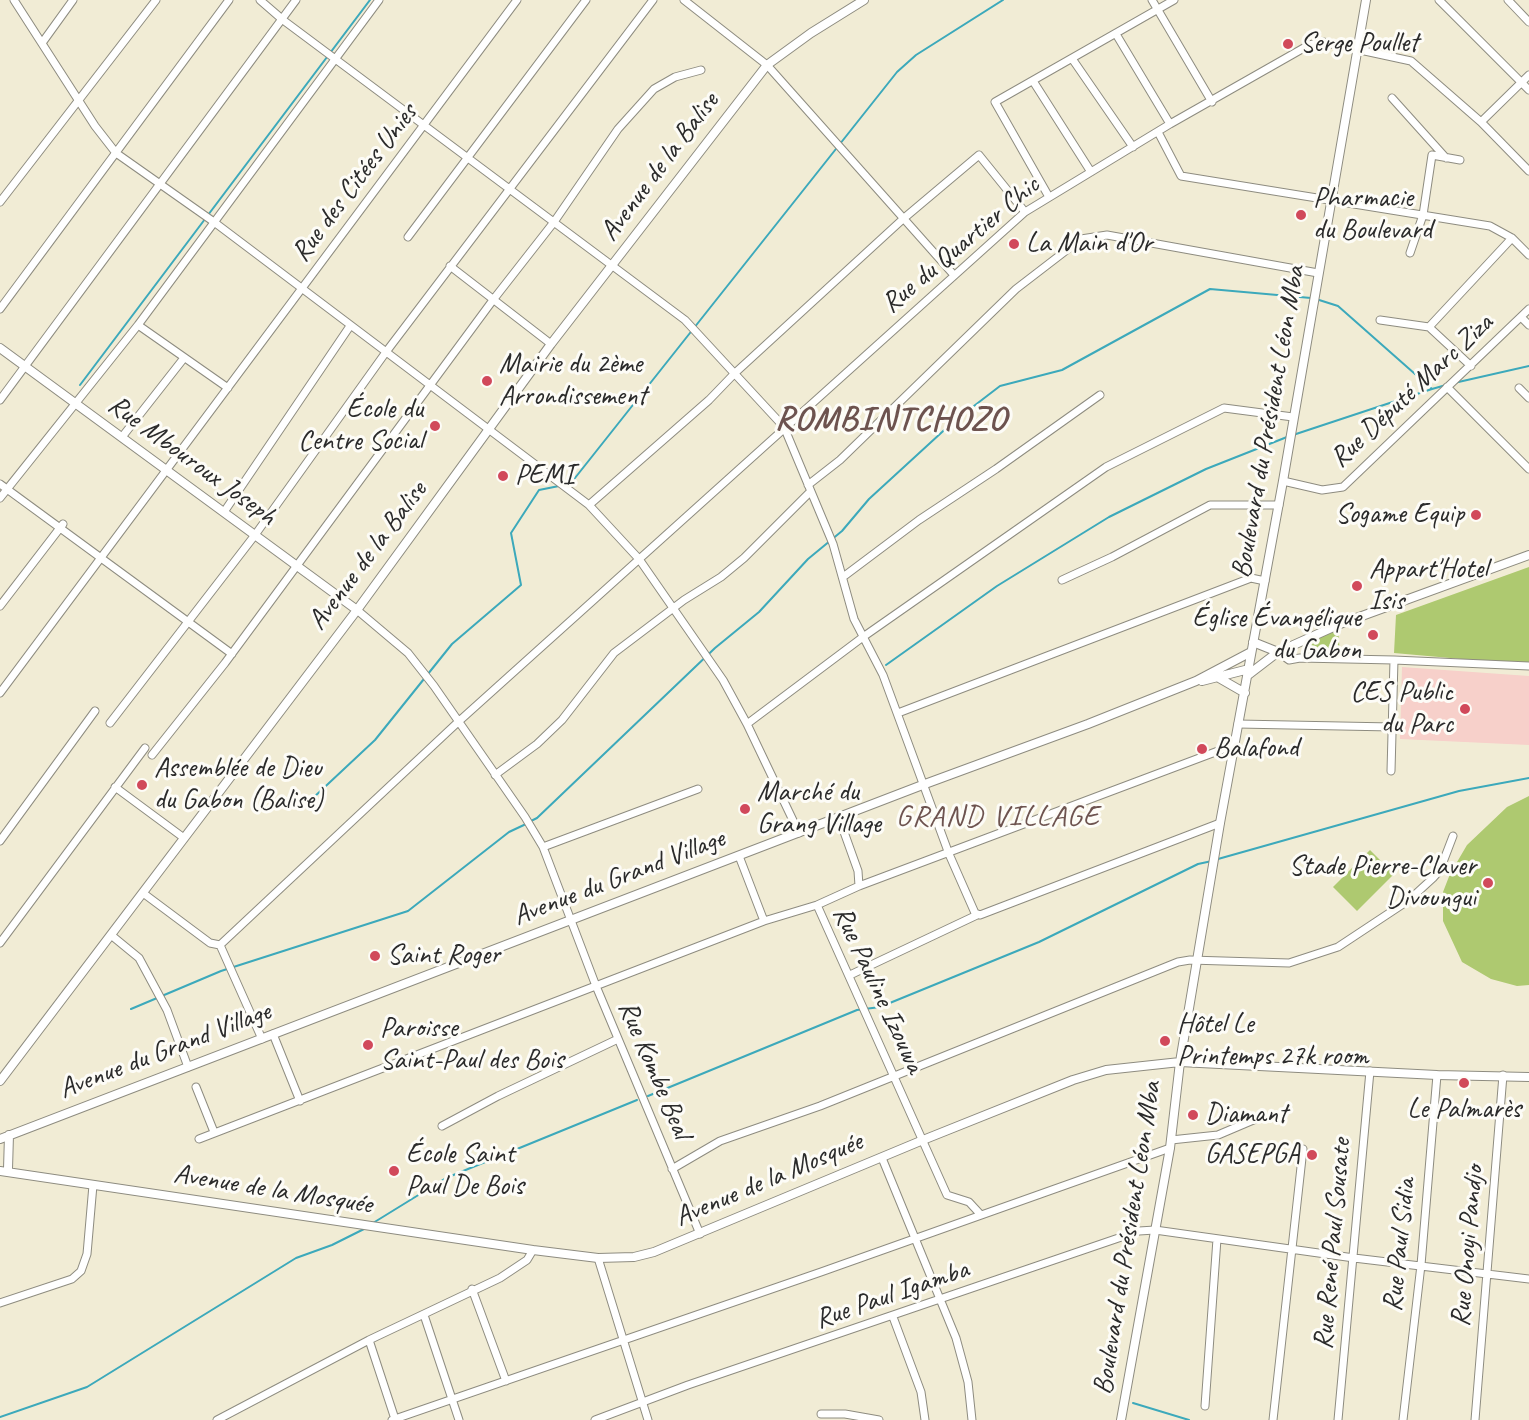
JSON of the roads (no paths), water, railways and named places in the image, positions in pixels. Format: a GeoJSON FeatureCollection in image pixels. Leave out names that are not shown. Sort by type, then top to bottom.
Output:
{"type":"FeatureCollection","features":[{"type":"Feature","properties":{"kind":"street"},"geometry":{"type":"LineString","coordinates":[[42,43],[73,0]]}},
{"type":"Feature","properties":{"kind":"street"},"geometry":{"type":"LineString","coordinates":[[0,202],[156,0]]}},
{"type":"Feature","properties":{"kind":"street"},"geometry":{"type":"LineString","coordinates":[[0,309],[229,0]]}},
{"type":"Feature","properties":{"kind":"street"},"geometry":{"type":"LineString","coordinates":[[260,0],[283,20],[685,320],[783,428],[833,544],[854,619],[883,675],[949,854],[977,915]]}},
{"type":"Feature","properties":{"kind":"street"},"geometry":{"type":"LineString","coordinates":[[0,400],[161,186],[296,0]]}},
{"type":"Feature","properties":{"kind":"street"},"geometry":{"type":"LineString","coordinates":[[0,498],[138,325],[331,54],[379,0]]}},
{"type":"Feature","properties":{"kind":"street","name":"Rue des Citées Unies"},"geometry":{"type":"LineString","coordinates":[[517,0],[301,290],[589,505],[639,559]]}},
{"type":"Feature","properties":{"kind":"street"},"geometry":{"type":"LineString","coordinates":[[408,237],[586,0]]}},
{"type":"Feature","properties":{"kind":"street"},"geometry":{"type":"LineString","coordinates":[[110,723],[255,535],[386,352],[653,0]]}},
{"type":"Feature","properties":{"kind":"street"},"geometry":{"type":"LineString","coordinates":[[684,0],[767,65],[836,139],[953,274]]}},
{"type":"Feature","properties":{"kind":"street"},"geometry":{"type":"LineString","coordinates":[[1152,0],[1212,102]]}},
{"type":"Feature","properties":{"kind":"street"},"geometry":{"type":"LineString","coordinates":[[1049,197],[995,102],[1073,60],[1174,0]]}},
{"type":"Feature","properties":{"kind":"street","name":"Boulevard du Président Léon Mba"},"geometry":{"type":"LineString","coordinates":[[1121,1420],[1170,1144],[1180,1062],[1199,960],[1220,823],[1279,505],[1366,0]]}},
{"type":"Feature","properties":{"kind":"street"},"geometry":{"type":"LineString","coordinates":[[1439,0],[1529,90]]}},
{"type":"Feature","properties":{"kind":"street"},"geometry":{"type":"LineString","coordinates":[[1508,0],[1529,22]]}},
{"type":"Feature","properties":{"kind":"street"},"geometry":{"type":"LineString","coordinates":[[0,693],[100,556],[167,471],[301,290],[211,221],[116,153],[78,100],[16,1]]}},
{"type":"Feature","properties":{"kind":"street","name":"Avenue de la Balise"},"geometry":{"type":"LineString","coordinates":[[0,1081],[357,610],[551,344],[767,65],[861,1]]}},
{"type":"Feature","properties":{"kind":"street"},"geometry":{"type":"LineString","coordinates":[[1116,34],[1170,124]]}},
{"type":"Feature","properties":{"kind":"street","name":"Rue du Quartier Chic"},"geometry":{"type":"LineString","coordinates":[[220,945],[457,723],[953,274],[1025,212],[1170,124],[1316,42],[1358,48]]}},
{"type":"Feature","properties":{"kind":"street"},"geometry":{"type":"LineString","coordinates":[[1358,48],[1411,62],[1481,122],[1529,171]]}},
{"type":"Feature","properties":{"kind":"street"},"geometry":{"type":"LineString","coordinates":[[1073,60],[1133,147]]}},
{"type":"Feature","properties":{"kind":"street"},"geometry":{"type":"LineString","coordinates":[[152,755],[232,654],[296,564],[554,222],[618,129],[654,89],[675,77],[701,70]]}},
{"type":"Feature","properties":{"kind":"street"},"geometry":{"type":"LineString","coordinates":[[1481,122],[1529,75]]}},
{"type":"Feature","properties":{"kind":"street"},"geometry":{"type":"LineString","coordinates":[[1033,81],[1091,172]]}},
{"type":"Feature","properties":{"kind":"street"},"geometry":{"type":"LineString","coordinates":[[1392,98],[1446,158]]}},
{"type":"Feature","properties":{"kind":"street"},"geometry":{"type":"LineString","coordinates":[[1158,132],[1181,176],[1490,226],[1512,238],[1529,255]]}},
{"type":"Feature","properties":{"kind":"street"},"geometry":{"type":"LineString","coordinates":[[589,505],[708,400],[903,219],[979,155],[1025,212]]}},
{"type":"Feature","properties":{"kind":"street"},"geometry":{"type":"LineString","coordinates":[[1410,253],[1423,215],[1432,155],[1460,160]]}},
{"type":"Feature","properties":{"kind":"street"},"geometry":{"type":"LineString","coordinates":[[495,775],[537,744],[562,720],[614,653],[744,558],[809,488],[1016,290],[1081,239],[1107,235],[1318,273]]}},
{"type":"Feature","properties":{"kind":"street"},"geometry":{"type":"LineString","coordinates":[[1429,327],[1512,238]]}},
{"type":"Feature","properties":{"kind":"street"},"geometry":{"type":"LineString","coordinates":[[450,266],[551,344]]}},
{"type":"Feature","properties":{"kind":"street","name":"Rue Député Marc Ziza"},"geometry":{"type":"LineString","coordinates":[[1283,482],[1322,490],[1343,487],[1529,309]]}},
{"type":"Feature","properties":{"kind":"street"},"geometry":{"type":"LineString","coordinates":[[1521,317],[1529,325]]}},
{"type":"Feature","properties":{"kind":"street"},"geometry":{"type":"LineString","coordinates":[[1380,320],[1429,327],[1472,366]]}},
{"type":"Feature","properties":{"kind":"street"},"geometry":{"type":"LineString","coordinates":[[138,325],[228,388]]}},
{"type":"Feature","properties":{"kind":"street"},"geometry":{"type":"LineString","coordinates":[[224,512],[350,326]]}},
{"type":"Feature","properties":{"kind":"street","name":"Rue Mbouroux Joseph"},"geometry":{"type":"LineString","coordinates":[[0,348],[357,610]]}},
{"type":"Feature","properties":{"kind":"street"},"geometry":{"type":"LineString","coordinates":[[122,437],[184,358]]}},
{"type":"Feature","properties":{"kind":"street"},"geometry":{"type":"LineString","coordinates":[[1448,387],[1529,469]]}},
{"type":"Feature","properties":{"kind":"street"},"geometry":{"type":"LineString","coordinates":[[1519,388],[1529,398]]}},
{"type":"Feature","properties":{"kind":"street"},"geometry":{"type":"LineString","coordinates":[[843,577],[919,520],[1100,395]]}},
{"type":"Feature","properties":{"kind":"street"},"geometry":{"type":"LineString","coordinates":[[747,724],[863,637],[1120,459],[1224,408],[1293,417]]}},
{"type":"Feature","properties":{"kind":"street"},"geometry":{"type":"LineString","coordinates":[[0,484],[62,525],[232,654]]}},
{"type":"Feature","properties":{"kind":"street"},"geometry":{"type":"LineString","coordinates":[[1062,580],[1112,557],[1210,505],[1279,505]]}},
{"type":"Feature","properties":{"kind":"street"},"geometry":{"type":"LineString","coordinates":[[0,606],[62,525]]}},
{"type":"Feature","properties":{"kind":"street"},"geometry":{"type":"LineString","coordinates":[[1196,681],[1249,672],[1278,652],[1340,624],[1529,555]]}},
{"type":"Feature","properties":{"kind":"street"},"geometry":{"type":"LineString","coordinates":[[639,559],[708,658],[747,724],[799,833]]}},
{"type":"Feature","properties":{"kind":"street"},"geometry":{"type":"LineString","coordinates":[[898,713],[1251,578],[1265,581]]}},
{"type":"Feature","properties":{"kind":"street","name":"Rue Kombe Beal"},"geometry":{"type":"LineString","coordinates":[[357,610],[408,653],[430,680],[457,723],[525,817],[543,847],[596,986],[700,1234]]}},
{"type":"Feature","properties":{"kind":"street"},"geometry":{"type":"LineString","coordinates":[[1253,642],[1278,652],[1289,660],[1300,658],[1394,660],[1529,666]]}},
{"type":"Feature","properties":{"kind":"street","name":"Avenue du Grand Village"},"geometry":{"type":"LineString","coordinates":[[3,1137],[1196,681],[1251,652]]}},
{"type":"Feature","properties":{"kind":"street"},"geometry":{"type":"LineString","coordinates":[[1391,771],[1394,660]]}},
{"type":"Feature","properties":{"kind":"street"},"geometry":{"type":"LineString","coordinates":[[1219,678],[1245,693]]}},
{"type":"Feature","properties":{"kind":"street"},"geometry":{"type":"LineString","coordinates":[[0,841],[95,711]]}},
{"type":"Feature","properties":{"kind":"street"},"geometry":{"type":"LineString","coordinates":[[1238,724],[1392,727]]}},
{"type":"Feature","properties":{"kind":"street"},"geometry":{"type":"LineString","coordinates":[[818,905],[860,886],[1234,745]]}},
{"type":"Feature","properties":{"kind":"street"},"geometry":{"type":"LineString","coordinates":[[0,943],[145,748]]}},
{"type":"Feature","properties":{"kind":"street"},"geometry":{"type":"LineString","coordinates":[[115,787],[184,838]]}},
{"type":"Feature","properties":{"kind":"street"},"geometry":{"type":"LineString","coordinates":[[543,847],[698,789]]}},
{"type":"Feature","properties":{"kind":"street"},"geometry":{"type":"LineString","coordinates":[[838,818],[858,871],[860,886]]}},
{"type":"Feature","properties":{"kind":"street"},"geometry":{"type":"LineString","coordinates":[[850,975],[977,915],[1220,823]]}},
{"type":"Feature","properties":{"kind":"street"},"geometry":{"type":"LineString","coordinates":[[672,1169],[720,1141],[896,1076],[1178,962],[1199,960],[1288,963],[1338,947],[1408,900],[1433,878],[1440,870],[1453,836]]}},
{"type":"Feature","properties":{"kind":"street"},"geometry":{"type":"LineString","coordinates":[[739,856],[764,921]]}},
{"type":"Feature","properties":{"kind":"street"},"geometry":{"type":"LineString","coordinates":[[142,893],[210,943],[220,945],[262,1039]]}},
{"type":"Feature","properties":{"kind":"street","name":"Rue Pauline Izouwa"},"geometry":{"type":"LineString","coordinates":[[199,1139],[764,921],[818,905],[896,1076],[947,1196],[969,1203],[981,1215]]}},
{"type":"Feature","properties":{"kind":"street"},"geometry":{"type":"LineString","coordinates":[[111,935],[139,958],[167,1010],[188,1067]]}},
{"type":"Feature","properties":{"kind":"street"},"geometry":{"type":"LineString","coordinates":[[273,1034],[300,1101]]}},
{"type":"Feature","properties":{"kind":"street"},"geometry":{"type":"LineString","coordinates":[[442,1126],[498,1096],[618,1039]]}},
{"type":"Feature","properties":{"kind":"street","name":"Avenue de la Mosquée"},"geometry":{"type":"LineString","coordinates":[[3,1168],[17,1174],[533,1250],[598,1258],[634,1257],[654,1252],[700,1234],[923,1140],[1106,1070],[1180,1062],[1437,1075],[1529,1077]]}},
{"type":"Feature","properties":{"kind":"street","name":"Rue René Paul Sousate"},"geometry":{"type":"LineString","coordinates":[[1338,1420],[1370,1071]]}},
{"type":"Feature","properties":{"kind":"street","name":"Rue Paul Sidia"},"geometry":{"type":"LineString","coordinates":[[1402,1420],[1421,1265],[1437,1075]]}},
{"type":"Feature","properties":{"kind":"street","name":"Rue Onoyi Pandjo"},"geometry":{"type":"LineString","coordinates":[[1475,1420],[1503,1075]]}},
{"type":"Feature","properties":{"kind":"street"},"geometry":{"type":"LineString","coordinates":[[196,1087],[214,1132]]}},
{"type":"Feature","properties":{"kind":"street"},"geometry":{"type":"LineString","coordinates":[[369,1340],[393,1419],[981,1215],[1170,1144],[1218,1135],[1258,1118]]}},
{"type":"Feature","properties":{"kind":"street"},"geometry":{"type":"LineString","coordinates":[[3,1137],[3,1168]]}},
{"type":"Feature","properties":{"kind":"street"},"geometry":{"type":"LineString","coordinates":[[1273,1420],[1303,1149]]}},
{"type":"Feature","properties":{"kind":"street"},"geometry":{"type":"LineString","coordinates":[[882,1158],[913,1239],[942,1300],[968,1382],[972,1420]]}},
{"type":"Feature","properties":{"kind":"street"},"geometry":{"type":"LineString","coordinates":[[0,1303],[72,1279],[81,1271],[87,1254],[93,1185]]}},
{"type":"Feature","properties":{"kind":"street"},"geometry":{"type":"LineString","coordinates":[[1155,1230],[1354,1258],[1529,1279]]}},
{"type":"Feature","properties":{"kind":"street","name":"Rue Paul Igamba"},"geometry":{"type":"LineString","coordinates":[[595,1420],[643,1404],[688,1385],[1139,1232],[1155,1230]]}},
{"type":"Feature","properties":{"kind":"street"},"geometry":{"type":"LineString","coordinates":[[1205,1406],[1217,1239]]}},
{"type":"Feature","properties":{"kind":"street"},"geometry":{"type":"LineString","coordinates":[[218,1420],[369,1340],[424,1315],[519,1266],[533,1250]]}},
{"type":"Feature","properties":{"kind":"street"},"geometry":{"type":"LineString","coordinates":[[598,1258],[621,1340],[648,1420]]}},
{"type":"Feature","properties":{"kind":"street"},"geometry":{"type":"LineString","coordinates":[[472,1289],[506,1381]]}},
{"type":"Feature","properties":{"kind":"street"},"geometry":{"type":"LineString","coordinates":[[424,1315],[459,1420]]}},
{"type":"Feature","properties":{"kind":"street"},"geometry":{"type":"LineString","coordinates":[[893,1317],[916,1376],[925,1420]]}},
{"type":"Feature","properties":{"kind":"street"},"geometry":{"type":"LineString","coordinates":[[821,1414],[845,1414],[879,1420]]}},
{"type":"Feature","properties":{"kind":"waterway"},"geometry":{"type":"LineString","coordinates":[[80,385],[370,0]]}},
{"type":"Feature","properties":{"kind":"waterway"},"geometry":{"type":"LineString","coordinates":[[565,485],[571,483],[897,72],[916,55],[1003,0]]}},
{"type":"Feature","properties":{"kind":"waterway"},"geometry":{"type":"LineString","coordinates":[[531,821],[537,818],[715,648],[759,612],[808,559],[842,531],[869,499],[953,422],[1000,386],[1062,370],[1210,289],[1311,298]]}},
{"type":"Feature","properties":{"kind":"waterway"},"geometry":{"type":"LineString","coordinates":[[1316,299],[1338,306],[1432,389],[1446,385]]}},
{"type":"Feature","properties":{"kind":"waterway"},"geometry":{"type":"LineString","coordinates":[[1454,383],[1529,366]]}},
{"type":"Feature","properties":{"kind":"waterway"},"geometry":{"type":"LineString","coordinates":[[1293,435],[1432,389]]}},
{"type":"Feature","properties":{"kind":"waterway"},"geometry":{"type":"LineString","coordinates":[[886,665],[997,586],[1109,517],[1206,469],[1287,437]]}},
{"type":"Feature","properties":{"kind":"waterway"},"geometry":{"type":"LineString","coordinates":[[313,798],[375,740],[452,644],[521,585],[511,533],[539,490],[559,486]]}},
{"type":"Feature","properties":{"kind":"waterway"},"geometry":{"type":"LineString","coordinates":[[1218,859],[1459,791],[1529,778]]}},
{"type":"Feature","properties":{"kind":"waterway"},"geometry":{"type":"LineString","coordinates":[[131,1009],[221,971],[408,911],[509,832],[526,824]]}},
{"type":"Feature","properties":{"kind":"waterway"},"geometry":{"type":"LineString","coordinates":[[648,1096],[857,1010],[880,1007],[1039,942],[1198,864],[1212,861]]}},
{"type":"Feature","properties":{"kind":"waterway"},"geometry":{"type":"LineString","coordinates":[[373,1223],[446,1178],[637,1100]]}},
{"type":"Feature","properties":{"kind":"waterway"},"geometry":{"type":"LineString","coordinates":[[0,1417],[87,1387],[296,1258],[332,1245],[366,1228]]}},
{"type":"Feature","properties":{"kind":"waterway"},"geometry":{"type":"LineString","coordinates":[[1133,1403],[1189,1420]]}},
{"type":"Feature","properties":{"kind":"place","name":"Serge Poullet"},"geometry":{"type":"Point","coordinates":[1288,44]}},
{"type":"Feature","properties":{"kind":"place","name":"Pharmacie du Boulevard"},"geometry":{"type":"Point","coordinates":[1301,215]}},
{"type":"Feature","properties":{"kind":"place","name":"La Main d'Or"},"geometry":{"type":"Point","coordinates":[1014,244]}},
{"type":"Feature","properties":{"kind":"place","name":"Mairie du 2ème Arrondissement"},"geometry":{"type":"Point","coordinates":[487,381]}},
{"type":"Feature","properties":{"kind":"place","name":"École du Centre Social"},"geometry":{"type":"Point","coordinates":[435,426]}},
{"type":"Feature","properties":{"kind":"place","name":"PEMI"},"geometry":{"type":"Point","coordinates":[503,476]}},
{"type":"Feature","properties":{"kind":"place","name":"Sogame Equip"},"geometry":{"type":"Point","coordinates":[1476,515]}},
{"type":"Feature","properties":{"kind":"place","name":"Appart'Hotel Isis"},"geometry":{"type":"Point","coordinates":[1357,586]}},
{"type":"Feature","properties":{"kind":"place","name":"Église Évangélique du Gabon"},"geometry":{"type":"Point","coordinates":[1373,635]}},
{"type":"Feature","properties":{"kind":"place","name":"CES Public du Parc"},"geometry":{"type":"Point","coordinates":[1465,709]}},
{"type":"Feature","properties":{"kind":"place","name":"Balafond"},"geometry":{"type":"Point","coordinates":[1202,749]}},
{"type":"Feature","properties":{"kind":"place","name":"Assemblée de Dieu du Gabon (Balise)"},"geometry":{"type":"Point","coordinates":[142,785]}},
{"type":"Feature","properties":{"kind":"place","name":"Marché du Grang Village"},"geometry":{"type":"Point","coordinates":[745,809]}},
{"type":"Feature","properties":{"kind":"place","name":"Stade Pierre-Claver Divoungui"},"geometry":{"type":"Point","coordinates":[1488,883]}},
{"type":"Feature","properties":{"kind":"place","name":"Saint Roger"},"geometry":{"type":"Point","coordinates":[375,956]}},
{"type":"Feature","properties":{"kind":"place","name":"Hôtel Le Printemps 27k room"},"geometry":{"type":"Point","coordinates":[1165,1041]}},
{"type":"Feature","properties":{"kind":"place","name":"Paroisse Saint-Paul des Bois"},"geometry":{"type":"Point","coordinates":[368,1045]}},
{"type":"Feature","properties":{"kind":"place","name":"Le Palmarès"},"geometry":{"type":"Point","coordinates":[1464,1083]}},
{"type":"Feature","properties":{"kind":"place","name":"Diamant"},"geometry":{"type":"Point","coordinates":[1193,1115]}},
{"type":"Feature","properties":{"kind":"place","name":"GASEPGA"},"geometry":{"type":"Point","coordinates":[1312,1155]}},
{"type":"Feature","properties":{"kind":"place","name":"École Saint Paul De Bois"},"geometry":{"type":"Point","coordinates":[394,1171]}},
{"type":"Feature","properties":{"kind":"district","name":"ROMBINTCHOZO"},"geometry":{"type":"Point","coordinates":[891,420]}},
{"type":"Feature","properties":{"kind":"district","name":"GRAND VILLAGE"},"geometry":{"type":"Point","coordinates":[998,817]}}]}
